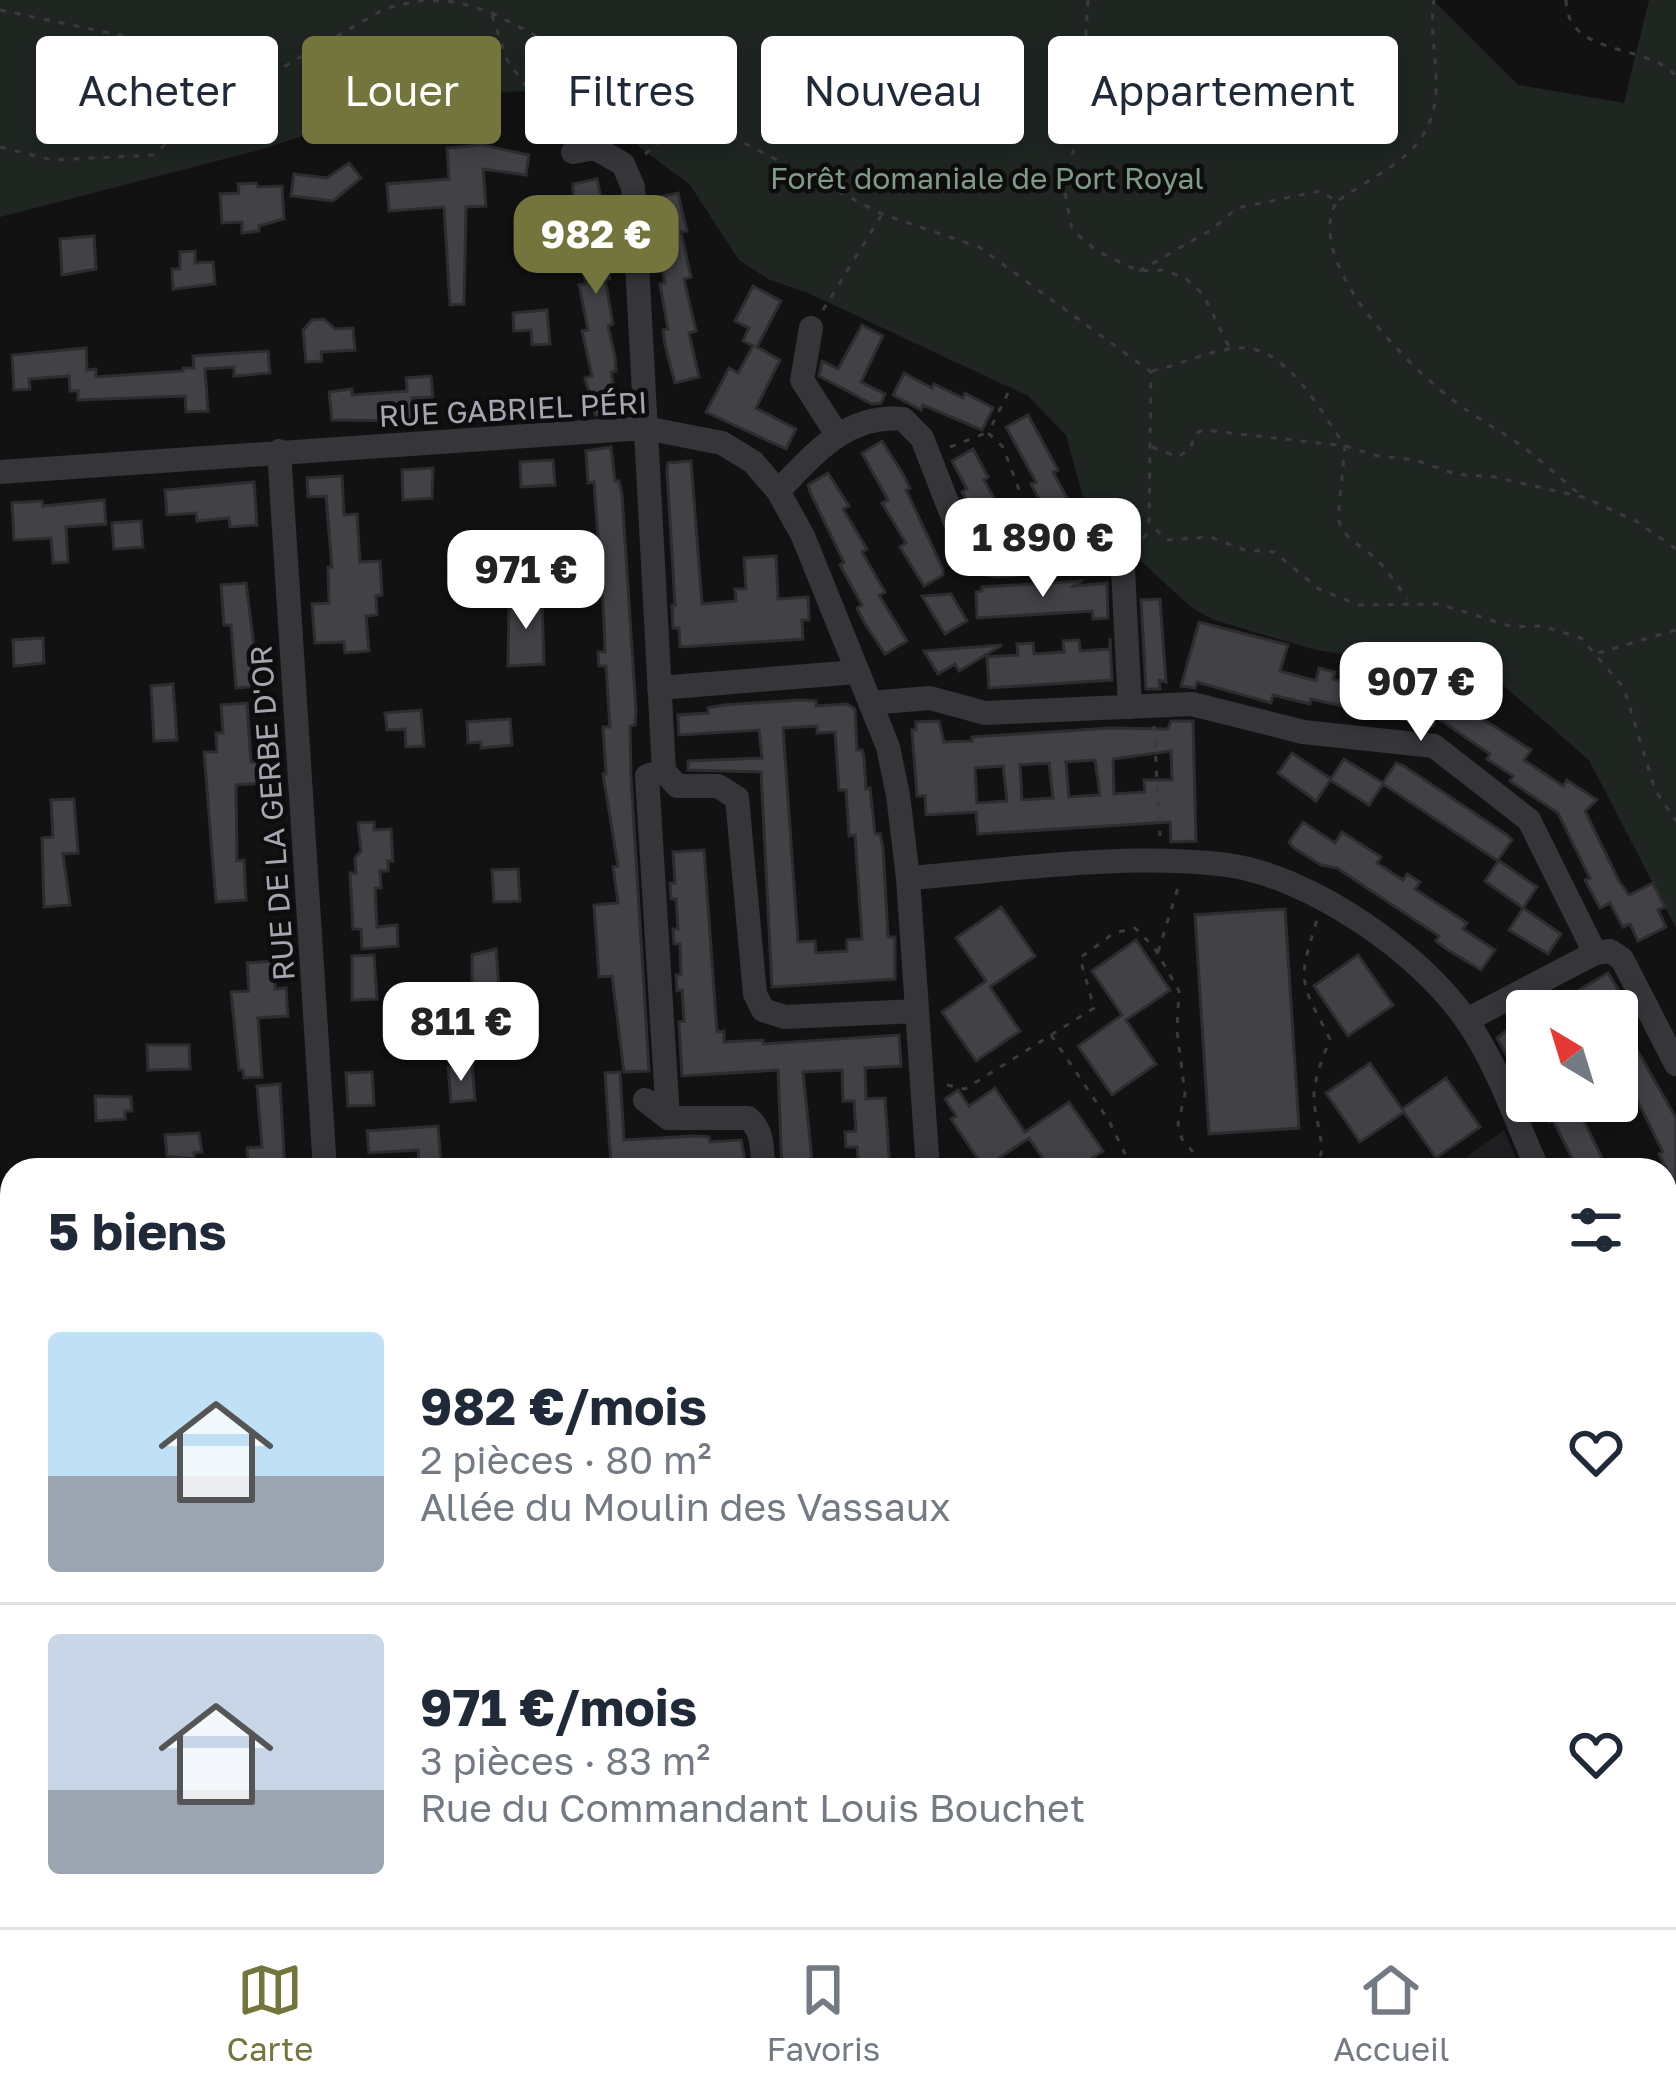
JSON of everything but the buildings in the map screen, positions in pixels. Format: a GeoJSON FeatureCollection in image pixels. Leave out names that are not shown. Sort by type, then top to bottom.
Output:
{"type":"FeatureCollection","features":[{"type":"Feature","properties":{"kind":"street"},"geometry":{"type":"LineString","coordinates":[[573,152],[595,148],[623,164],[633,187],[664,771],[676,786],[718,786],[737,798],[755,994],[763,1010],[785,1018],[916,1011]]}},
{"type":"Feature","properties":{"kind":"street"},"geometry":{"type":"LineString","coordinates":[[811,328],[802,380],[836,434]]}},
{"type":"Feature","properties":{"kind":"street"},"geometry":{"type":"LineString","coordinates":[[778,491],[836,434],[903,419],[917,430],[975,563],[999,566],[1073,559]]}},
{"type":"Feature","properties":{"kind":"street","name":"RUE GABRIEL PÉRI"},"geometry":{"type":"LineString","coordinates":[[0,472],[645,428],[722,443],[753,462],[778,491],[802,536],[888,747],[908,878],[927,1158]]}},
{"type":"Feature","properties":{"kind":"street","name":"RUE DE LA GERBE D'OR"},"geometry":{"type":"LineString","coordinates":[[279,452],[324,1158]]}},
{"type":"Feature","properties":{"kind":"street"},"geometry":{"type":"LineString","coordinates":[[1123,570],[1142,707]]}},
{"type":"Feature","properties":{"kind":"street"},"geometry":{"type":"LineString","coordinates":[[658,688],[856,672]]}},
{"type":"Feature","properties":{"kind":"street"},"geometry":{"type":"LineString","coordinates":[[870,703],[930,698],[985,713],[1192,704],[1303,732],[1434,746],[1529,820],[1595,953]]}},
{"type":"Feature","properties":{"kind":"street"},"geometry":{"type":"LineString","coordinates":[[664,771],[647,776],[668,1118]]}},
{"type":"Feature","properties":{"kind":"street"},"geometry":{"type":"LineString","coordinates":[[908,878],[1131,861],[1187,863],[1231,866],[1322,901],[1355,916],[1407,954],[1467,1020],[1532,1158]]}},
{"type":"Feature","properties":{"kind":"street"},"geometry":{"type":"LineString","coordinates":[[1467,1020],[1595,953],[1610,950],[1622,959],[1676,1064]]}},
{"type":"Feature","properties":{"kind":"street"},"geometry":{"type":"LineString","coordinates":[[645,1100],[668,1118],[748,1118],[757,1126],[762,1158]]}},
{"type":"Feature","properties":{"kind":"path"},"geometry":{"type":"LineString","coordinates":[[1088,0],[1081,113],[1065,192],[1072,230],[1097,251],[1139,271],[1163,270],[1185,278],[1203,294],[1230,349]]}},
{"type":"Feature","properties":{"kind":"path"},"geometry":{"type":"LineString","coordinates":[[1434,0],[1436,82],[1425,135],[1396,164],[1337,201],[1331,211],[1330,237],[1352,291],[1378,329],[1448,397],[1521,446],[1583,497]]}},
{"type":"Feature","properties":{"kind":"path"},"geometry":{"type":"LineString","coordinates":[[1565,0],[1567,20],[1574,30],[1659,60],[1676,76]]}},
{"type":"Feature","properties":{"kind":"path"},"geometry":{"type":"LineString","coordinates":[[278,71],[386,8],[441,1],[492,13],[538,36]]}},
{"type":"Feature","properties":{"kind":"path"},"geometry":{"type":"LineString","coordinates":[[0,10],[124,36]]}},
{"type":"Feature","properties":{"kind":"path"},"geometry":{"type":"LineString","coordinates":[[492,13],[507,60],[573,152]]}},
{"type":"Feature","properties":{"kind":"path"},"geometry":{"type":"LineString","coordinates":[[737,142],[882,214],[979,247],[1151,372]]}},
{"type":"Feature","properties":{"kind":"path"},"geometry":{"type":"LineString","coordinates":[[0,148],[52,160],[153,155],[166,144]]}},
{"type":"Feature","properties":{"kind":"path"},"geometry":{"type":"LineString","coordinates":[[623,164],[633,164],[658,144]]}},
{"type":"Feature","properties":{"kind":"path"},"geometry":{"type":"LineString","coordinates":[[1139,271],[1211,230],[1237,208],[1320,191],[1337,201]]}},
{"type":"Feature","properties":{"kind":"path"},"geometry":{"type":"LineString","coordinates":[[811,328],[882,214]]}},
{"type":"Feature","properties":{"kind":"path"},"geometry":{"type":"LineString","coordinates":[[1151,372],[1230,349],[1251,348],[1284,366],[1345,446],[1341,529],[1347,539],[1375,558],[1408,601]]}},
{"type":"Feature","properties":{"kind":"path"},"geometry":{"type":"LineString","coordinates":[[1151,372],[1148,510],[1152,529],[1166,540],[1210,537],[1245,550],[1274,552],[1337,599],[1358,604],[1408,601],[1462,609],[1513,627],[1564,630],[1598,652],[1624,688],[1655,790],[1676,821]]}},
{"type":"Feature","properties":{"kind":"path"},"geometry":{"type":"LineString","coordinates":[[928,454],[988,433],[1008,393]]}},
{"type":"Feature","properties":{"kind":"path"},"geometry":{"type":"LineString","coordinates":[[1151,447],[1178,457],[1190,449],[1196,433],[1204,430],[1345,446],[1416,460],[1455,474],[1494,477],[1583,497],[1636,521],[1676,549]]}},
{"type":"Feature","properties":{"kind":"path"},"geometry":{"type":"LineString","coordinates":[[988,433],[1003,447],[1024,503],[1073,559]]}},
{"type":"Feature","properties":{"kind":"path"},"geometry":{"type":"LineString","coordinates":[[1123,570],[1131,550],[1152,529]]}},
{"type":"Feature","properties":{"kind":"path"},"geometry":{"type":"LineString","coordinates":[[1598,652],[1676,630]]}},
{"type":"Feature","properties":{"kind":"path"},"geometry":{"type":"LineString","coordinates":[[1142,707],[1161,862]]}},
{"type":"Feature","properties":{"kind":"path"},"geometry":{"type":"LineString","coordinates":[[1157,953],[1187,863]]}},
{"type":"Feature","properties":{"kind":"path"},"geometry":{"type":"LineString","coordinates":[[1321,1158],[1314,1092],[1330,1039],[1304,988],[1303,964],[1322,901]]}},
{"type":"Feature","properties":{"kind":"path"},"geometry":{"type":"LineString","coordinates":[[922,1081],[965,1089],[1094,1009],[1080,958],[1114,933],[1135,928],[1157,953],[1179,991],[1177,1030],[1185,1094],[1178,1124],[1182,1139],[1198,1158]]}},
{"type":"Feature","properties":{"kind":"path"},"geometry":{"type":"LineString","coordinates":[[1051,1035],[1109,1120],[1127,1158]]}},
{"type":"Feature","properties":{"kind":"shaded area"},"geometry":{"type":"Polygon","coordinates":[[[1504,1130],[1516,1158],[1465,1158],[1504,1130]]]}},
{"type":"Feature","properties":{"kind":"green space","name":"Forêt domaniale de Port Royal"},"geometry":{"type":"Polygon","coordinates":[[[0,0],[1433,0],[1518,85],[1624,103],[1649,0],[1676,0],[1676,928],[1589,760],[1498,681],[1312,649],[1214,620],[1192,608],[1109,532],[1083,497],[1066,435],[1028,396],[808,293],[768,279],[739,260],[690,185],[636,144],[737,144],[737,36],[525,36],[525,92],[501,93],[501,36],[302,36],[302,136],[263,149],[0,217],[0,0]]]}}]}
